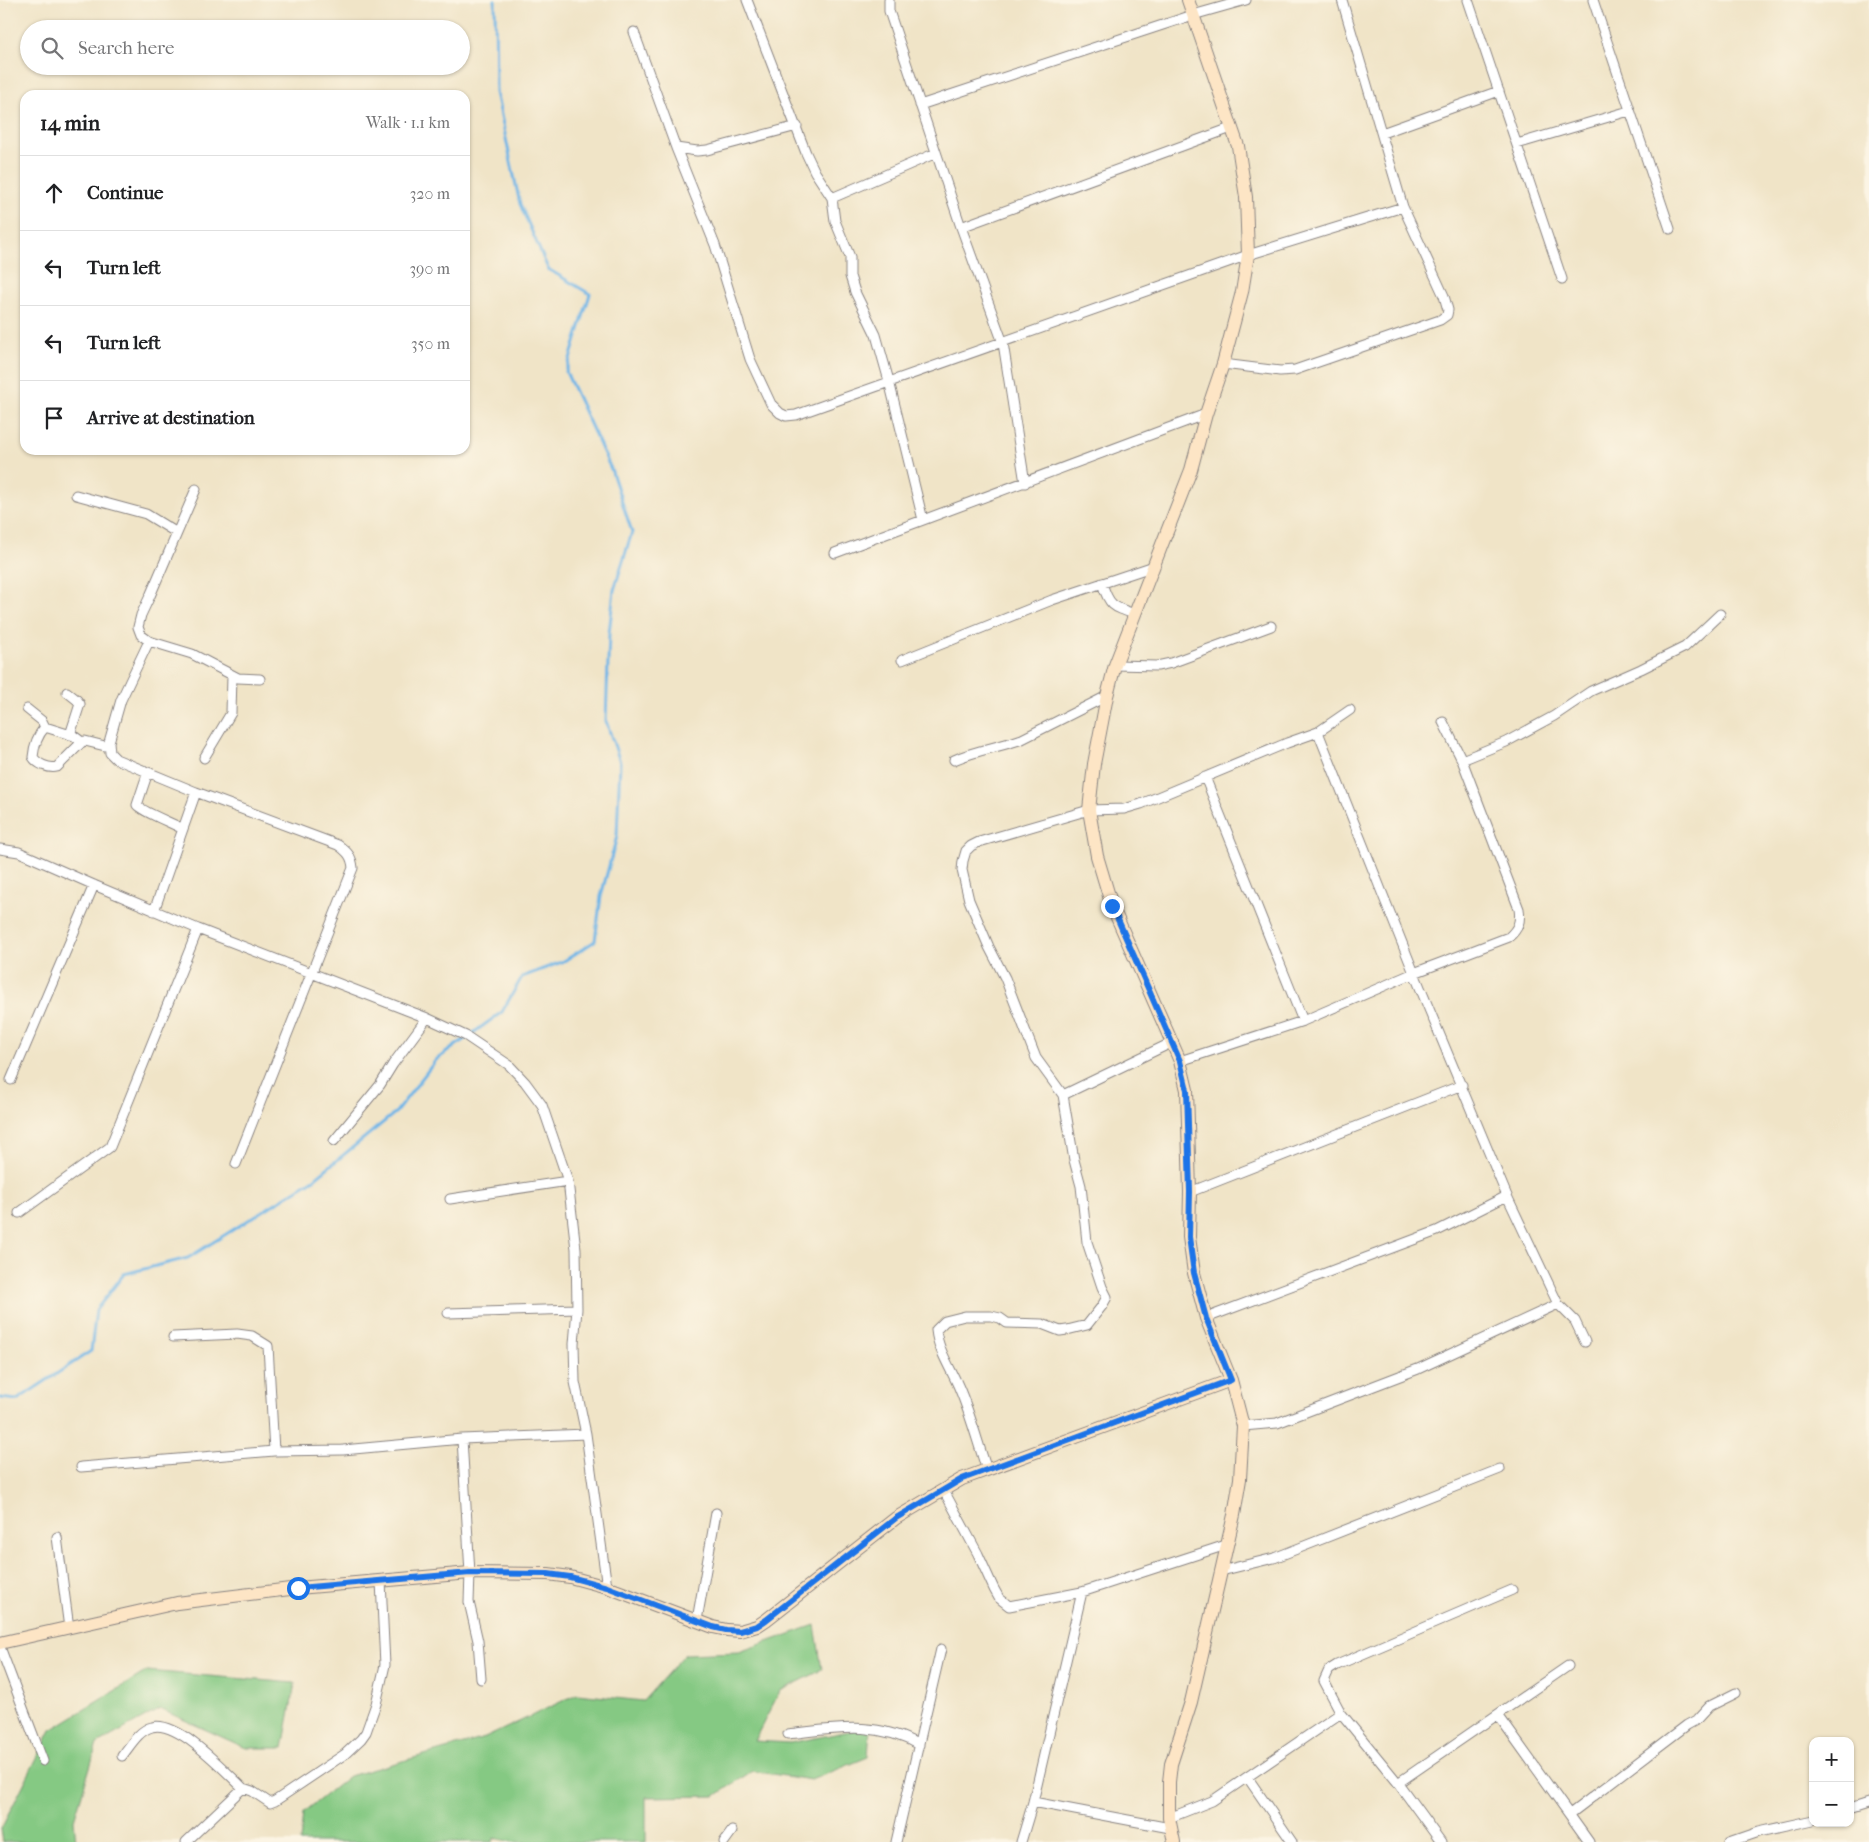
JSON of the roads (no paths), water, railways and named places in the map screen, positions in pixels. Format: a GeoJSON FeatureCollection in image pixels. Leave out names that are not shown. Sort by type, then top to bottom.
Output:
{"type":"FeatureCollection","features":[{"type":"Feature","properties":{"kind":"street"},"geometry":{"type":"LineString","coordinates":[[747,0],[815,172],[832,198],[835,221],[850,257],[850,276],[855,292],[876,335],[923,520]]}},
{"type":"Feature","properties":{"kind":"street"},"geometry":{"type":"LineString","coordinates":[[889,0],[889,11],[920,105],[1003,343],[1025,483]]}},
{"type":"Feature","properties":{"kind":"street"},"geometry":{"type":"LineString","coordinates":[[1174,1842],[1170,1823],[1169,1782],[1172,1764],[1191,1702],[1234,1515],[1240,1479],[1243,1426],[1231,1380],[1206,1318],[1194,1273],[1190,1246],[1187,1090],[1180,1061],[1112,906],[1096,856],[1089,810],[1094,764],[1115,665],[1190,470],[1223,364],[1242,292],[1248,256],[1246,196],[1238,146],[1188,0]]}},
{"type":"Feature","properties":{"kind":"street"},"geometry":{"type":"LineString","coordinates":[[920,105],[1194,15],[1246,0]]}},
{"type":"Feature","properties":{"kind":"street"},"geometry":{"type":"LineString","coordinates":[[1223,364],[1280,371],[1295,370],[1444,318],[1447,315],[1448,310],[1444,296],[1403,207],[1342,0]]}},
{"type":"Feature","properties":{"kind":"street"},"geometry":{"type":"LineString","coordinates":[[1468,0],[1562,279]]}},
{"type":"Feature","properties":{"kind":"street"},"geometry":{"type":"LineString","coordinates":[[1593,0],[1670,230]]}},
{"type":"Feature","properties":{"kind":"street"},"geometry":{"type":"LineString","coordinates":[[634,32],[676,148],[715,245],[747,352],[771,404],[786,416],[796,415],[1248,256],[1403,207]]}},
{"type":"Feature","properties":{"kind":"street"},"geometry":{"type":"LineString","coordinates":[[1382,133],[1499,91]]}},
{"type":"Feature","properties":{"kind":"street"},"geometry":{"type":"LineString","coordinates":[[1517,144],[1629,111]]}},
{"type":"Feature","properties":{"kind":"street"},"geometry":{"type":"LineString","coordinates":[[676,148],[696,151],[707,150],[797,126]]}},
{"type":"Feature","properties":{"kind":"street"},"geometry":{"type":"LineString","coordinates":[[961,227],[1231,128]]}},
{"type":"Feature","properties":{"kind":"street"},"geometry":{"type":"LineString","coordinates":[[832,198],[936,153]]}},
{"type":"Feature","properties":{"kind":"street"},"geometry":{"type":"LineString","coordinates":[[835,553],[1206,414]]}},
{"type":"Feature","properties":{"kind":"street"},"geometry":{"type":"LineString","coordinates":[[196,489],[138,622],[142,635],[148,641],[192,654],[232,676],[244,679],[260,679]]}},
{"type":"Feature","properties":{"kind":"street"},"geometry":{"type":"LineString","coordinates":[[76,495],[146,514],[177,533]]}},
{"type":"Feature","properties":{"kind":"street"},"geometry":{"type":"LineString","coordinates":[[902,660],[1052,600],[1154,566]]}},
{"type":"Feature","properties":{"kind":"street"},"geometry":{"type":"LineString","coordinates":[[1102,582],[1106,596],[1114,607],[1135,614]]}},
{"type":"Feature","properties":{"kind":"street"},"geometry":{"type":"LineString","coordinates":[[1462,760],[1506,742],[1554,716],[1575,700],[1591,691],[1684,647],[1720,614]]}},
{"type":"Feature","properties":{"kind":"street"},"geometry":{"type":"LineString","coordinates":[[1115,665],[1157,666],[1171,663],[1271,626]]}},
{"type":"Feature","properties":{"kind":"street"},"geometry":{"type":"LineString","coordinates":[[148,641],[122,700],[109,742],[110,753],[116,759],[196,792],[338,845],[347,851],[352,859],[353,868],[236,1164]]}},
{"type":"Feature","properties":{"kind":"street"},"geometry":{"type":"LineString","coordinates":[[204,758],[231,712],[232,676]]}},
{"type":"Feature","properties":{"kind":"street"},"geometry":{"type":"LineString","coordinates":[[67,692],[78,700],[80,704],[70,735]]}},
{"type":"Feature","properties":{"kind":"street"},"geometry":{"type":"LineString","coordinates":[[954,760],[967,754],[1022,739],[1107,696]]}},
{"type":"Feature","properties":{"kind":"street"},"geometry":{"type":"LineString","coordinates":[[27,709],[42,721],[45,728]]}},
{"type":"Feature","properties":{"kind":"street"},"geometry":{"type":"LineString","coordinates":[[987,1470],[960,1389],[941,1351],[936,1330],[945,1321],[965,1316],[991,1316],[1000,1318],[1007,1323],[1042,1324],[1060,1331],[1067,1330],[1087,1325],[1102,1306],[1106,1297],[1087,1242],[1081,1186],[1074,1160],[1063,1095],[1036,1058],[1005,978],[988,946],[969,900],[962,870],[966,852],[971,846],[979,842],[1089,810],[1124,809],[1318,732],[1350,710]]}},
{"type":"Feature","properties":{"kind":"street"},"geometry":{"type":"LineString","coordinates":[[1180,1061],[1302,1021],[1414,973],[1509,937],[1514,932],[1520,920],[1519,910],[1462,760],[1443,722]]}},
{"type":"Feature","properties":{"kind":"street"},"geometry":{"type":"LineString","coordinates":[[45,728],[70,735],[82,742],[85,741],[109,748]]}},
{"type":"Feature","properties":{"kind":"street"},"geometry":{"type":"LineString","coordinates":[[45,728],[38,736],[34,748],[33,757],[39,763],[53,768],[57,767],[82,742]]}},
{"type":"Feature","properties":{"kind":"street"},"geometry":{"type":"LineString","coordinates":[[1318,732],[1414,973],[1507,1196],[1558,1304],[1575,1321],[1585,1342]]}},
{"type":"Feature","properties":{"kind":"street"},"geometry":{"type":"LineString","coordinates":[[148,772],[137,805],[140,810],[183,829]]}},
{"type":"Feature","properties":{"kind":"street"},"geometry":{"type":"LineString","coordinates":[[1205,777],[1302,1021]]}},
{"type":"Feature","properties":{"kind":"street"},"geometry":{"type":"LineString","coordinates":[[154,911],[196,792]]}},
{"type":"Feature","properties":{"kind":"street"},"geometry":{"type":"LineString","coordinates":[[0,849],[19,852],[198,929],[427,1018],[469,1038],[509,1065],[525,1082],[542,1105],[568,1181],[576,1249],[575,1382],[586,1434],[607,1587]]}},
{"type":"Feature","properties":{"kind":"street"},"geometry":{"type":"LineString","coordinates":[[11,1080],[94,885]]}},
{"type":"Feature","properties":{"kind":"street"},"geometry":{"type":"LineString","coordinates":[[19,1213],[110,1147],[198,929]]}},
{"type":"Feature","properties":{"kind":"street"},"geometry":{"type":"LineString","coordinates":[[334,1141],[380,1085],[392,1064],[427,1018]]}},
{"type":"Feature","properties":{"kind":"street"},"geometry":{"type":"LineString","coordinates":[[1063,1095],[1173,1042]]}},
{"type":"Feature","properties":{"kind":"street"},"geometry":{"type":"LineString","coordinates":[[1190,1192],[1462,1085]]}},
{"type":"Feature","properties":{"kind":"street"},"geometry":{"type":"LineString","coordinates":[[450,1199],[568,1181]]}},
{"type":"Feature","properties":{"kind":"street"},"geometry":{"type":"LineString","coordinates":[[1206,1318],[1436,1231],[1507,1196]]}},
{"type":"Feature","properties":{"kind":"street"},"geometry":{"type":"LineString","coordinates":[[1243,1426],[1278,1423],[1418,1369],[1558,1304]]}},
{"type":"Feature","properties":{"kind":"street"},"geometry":{"type":"LineString","coordinates":[[448,1313],[577,1309]]}},
{"type":"Feature","properties":{"kind":"street"},"geometry":{"type":"LineString","coordinates":[[173,1337],[245,1335],[252,1336],[268,1346],[274,1451]]}},
{"type":"Feature","properties":{"kind":"street"},"geometry":{"type":"LineString","coordinates":[[0,1643],[176,1603],[298,1588],[470,1573],[548,1574],[570,1577],[607,1587],[713,1627],[740,1631],[757,1626],[896,1518],[962,1479],[1231,1380]]}},
{"type":"Feature","properties":{"kind":"street"},"geometry":{"type":"LineString","coordinates":[[81,1468],[274,1451],[343,1450],[462,1439],[586,1434]]}},
{"type":"Feature","properties":{"kind":"street"},"geometry":{"type":"LineString","coordinates":[[462,1439],[470,1573],[469,1602],[478,1641],[481,1679]]}},
{"type":"Feature","properties":{"kind":"street"},"geometry":{"type":"LineString","coordinates":[[1221,1571],[1274,1558],[1500,1469]]}},
{"type":"Feature","properties":{"kind":"street"},"geometry":{"type":"LineString","coordinates":[[944,1489],[994,1589],[1004,1603],[1014,1606],[1082,1592],[1226,1545]]}},
{"type":"Feature","properties":{"kind":"street"},"geometry":{"type":"LineString","coordinates":[[697,1620],[716,1513]]}},
{"type":"Feature","properties":{"kind":"street"},"geometry":{"type":"LineString","coordinates":[[58,1537],[69,1628]]}},
{"type":"Feature","properties":{"kind":"street"},"geometry":{"type":"LineString","coordinates":[[122,1756],[141,1733],[152,1726],[168,1727],[197,1745],[243,1788],[252,1791],[270,1803],[321,1771],[345,1754],[364,1736],[376,1704],[385,1665],[381,1581]]}},
{"type":"Feature","properties":{"kind":"street"},"geometry":{"type":"LineString","coordinates":[[1441,1842],[1398,1783],[1342,1713],[1324,1680],[1329,1670],[1512,1590]]}},
{"type":"Feature","properties":{"kind":"street"},"geometry":{"type":"LineString","coordinates":[[1021,1842],[1033,1802],[1082,1592]]}},
{"type":"Feature","properties":{"kind":"street"},"geometry":{"type":"LineString","coordinates":[[0,1647],[43,1761]]}},
{"type":"Feature","properties":{"kind":"street"},"geometry":{"type":"LineString","coordinates":[[896,1842],[941,1649]]}},
{"type":"Feature","properties":{"kind":"street"},"geometry":{"type":"LineString","coordinates":[[1398,1783],[1568,1666]]}},
{"type":"Feature","properties":{"kind":"street"},"geometry":{"type":"LineString","coordinates":[[1570,1814],[1687,1725],[1698,1720],[1710,1706],[1736,1693]]}},
{"type":"Feature","properties":{"kind":"street"},"geometry":{"type":"LineString","coordinates":[[1033,1802],[1170,1823],[1212,1801],[1248,1778],[1342,1713]]}},
{"type":"Feature","properties":{"kind":"street"},"geometry":{"type":"LineString","coordinates":[[1498,1715],[1590,1842]]}},
{"type":"Feature","properties":{"kind":"street"},"geometry":{"type":"LineString","coordinates":[[788,1734],[852,1727],[898,1735],[919,1746]]}},
{"type":"Feature","properties":{"kind":"street"},"geometry":{"type":"LineString","coordinates":[[1248,1778],[1292,1842]]}},
{"type":"Feature","properties":{"kind":"street"},"geometry":{"type":"LineString","coordinates":[[186,1842],[243,1788]]}},
{"type":"Feature","properties":{"kind":"street"},"geometry":{"type":"LineString","coordinates":[[1854,1808],[1869,1803]]}},
{"type":"Feature","properties":{"kind":"street"},"geometry":{"type":"LineString","coordinates":[[1730,1842],[1759,1832],[1809,1821]]}},
{"type":"Feature","properties":{"kind":"street"},"geometry":{"type":"LineString","coordinates":[[724,1842],[732,1831]]}},
{"type":"Feature","properties":{"kind":"waterway"},"geometry":{"type":"LineString","coordinates":[[0,1398],[17,1400],[91,1351],[96,1310],[124,1274],[188,1258],[314,1179],[396,1112],[436,1060],[502,1012],[522,977],[564,961],[595,941],[601,896],[617,836],[620,762],[606,721],[609,633],[614,590],[632,532],[611,469],[566,372],[590,294],[548,269],[520,204],[496,92],[495,0]]}}]}
